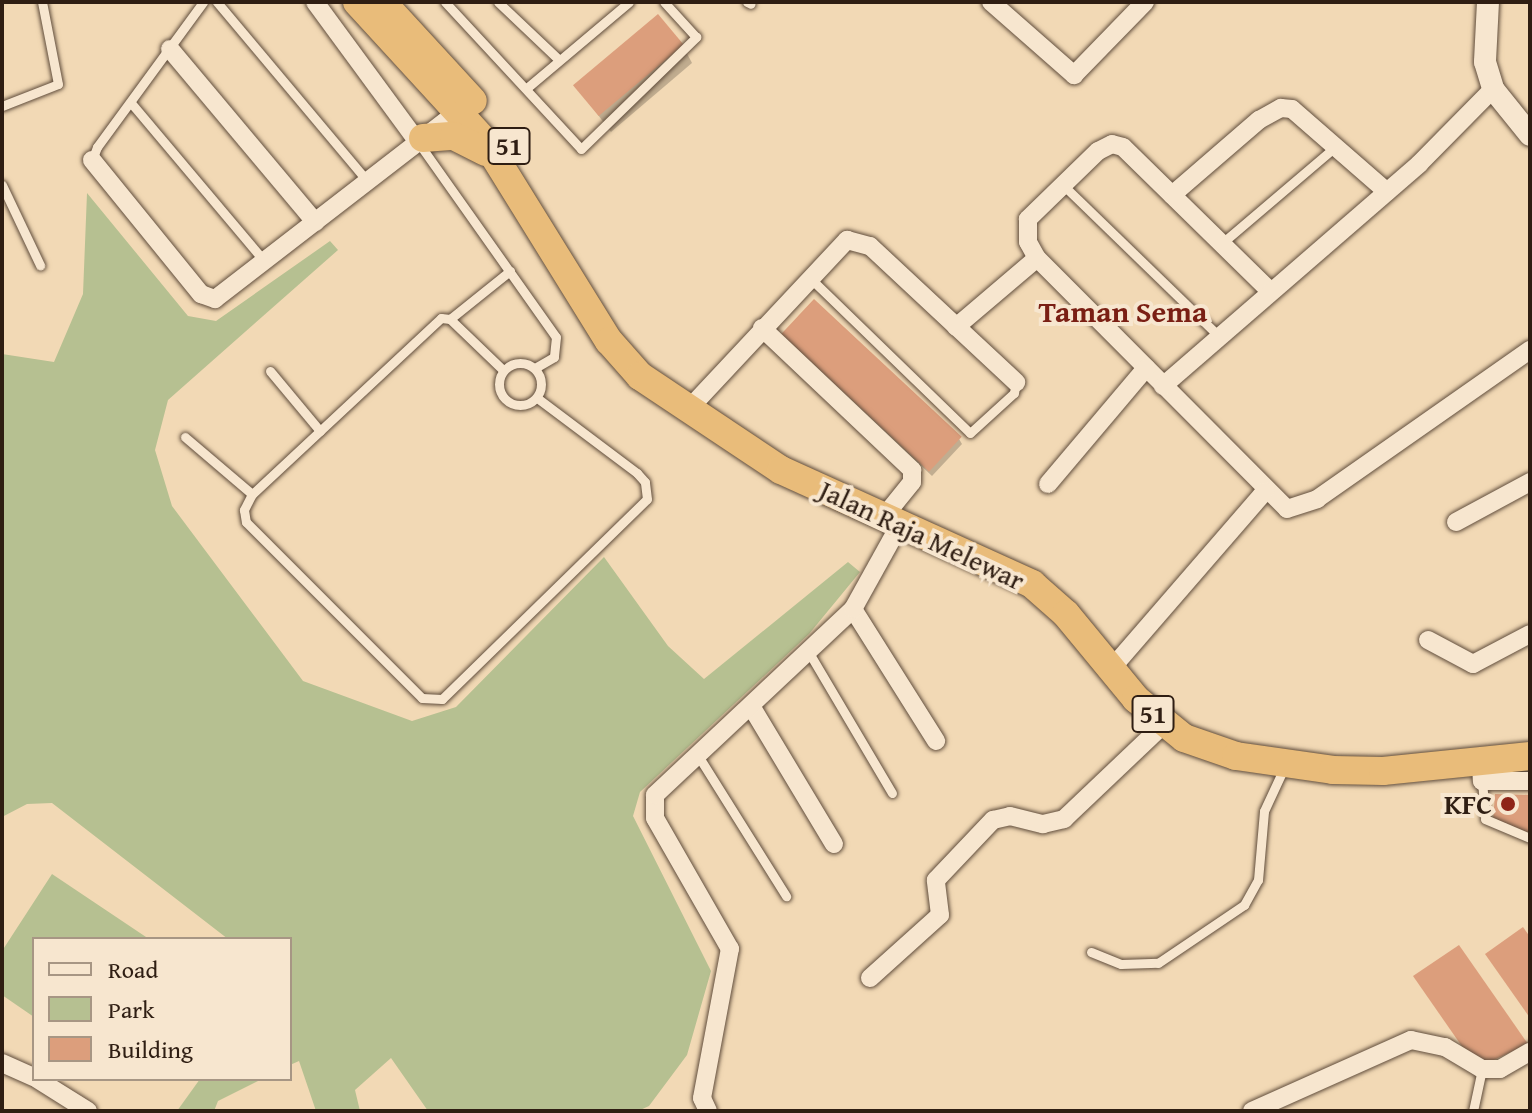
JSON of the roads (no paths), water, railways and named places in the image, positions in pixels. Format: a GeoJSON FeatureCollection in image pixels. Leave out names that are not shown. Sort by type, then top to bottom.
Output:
{"type":"FeatureCollection","features":[{"type":"Feature","properties":{"kind":"highway","name":"Jalan Raja Melewar"},"geometry":{"type":"LineString","coordinates":[[357,2],[422,57],[522,164],[577,263],[595,316]]}},
{"type":"Feature","properties":{"kind":"highway","name":"Jalan Raja Melewar"},"geometry":{"type":"LineString","coordinates":[[382,2],[458,111],[517,188],[595,316],[640,376],[686,412],[781,470],[891,523],[1032,584],[1066,614],[1111,669],[1164,724],[1212,750],[1285,765],[1383,771],[1482,772],[1530,756]]}},
{"type":"Feature","properties":{"kind":"highway"},"geometry":{"type":"LineString","coordinates":[[420,140],[437,115],[422,57]]}},
{"type":"Feature","properties":{"kind":"highway"},"geometry":{"type":"LineString","coordinates":[[420,140],[454,136],[471,141],[517,188]]}},
{"type":"Feature","properties":{"kind":"street"},"geometry":{"type":"LineString","coordinates":[[315,2],[420,140]]}},
{"type":"Feature","properties":{"kind":"street"},"geometry":{"type":"LineString","coordinates":[[991,2],[1074,75],[1145,2]]}},
{"type":"Feature","properties":{"kind":"street"},"geometry":{"type":"LineString","coordinates":[[1488,2],[1485,62],[1493,89],[1530,135]]}},
{"type":"Feature","properties":{"kind":"street"},"geometry":{"type":"LineString","coordinates":[[170,49],[315,222]]}},
{"type":"Feature","properties":{"kind":"street"},"geometry":{"type":"LineString","coordinates":[[1163,386],[1269,290],[1387,192],[1493,89]]}},
{"type":"Feature","properties":{"kind":"street"},"geometry":{"type":"LineString","coordinates":[[1172,195],[1271,111],[1292,109],[1387,192]]}},
{"type":"Feature","properties":{"kind":"street"},"geometry":{"type":"LineString","coordinates":[[92,160],[207,299],[215,299],[458,111]]}},
{"type":"Feature","properties":{"kind":"street"},"geometry":{"type":"LineString","coordinates":[[1269,290],[1123,147],[1112,144],[1062,184],[1028,219],[1028,242],[1037,258],[1265,491],[1287,509],[1307,505],[1530,350]]}},
{"type":"Feature","properties":{"kind":"street"},"geometry":{"type":"LineString","coordinates":[[686,412],[837,246],[857,240],[870,246],[1016,382]]}},
{"type":"Feature","properties":{"kind":"street"},"geometry":{"type":"LineString","coordinates":[[956,327],[1037,258]]}},
{"type":"Feature","properties":{"kind":"street"},"geometry":{"type":"LineString","coordinates":[[708,1111],[702,1098],[730,949],[652,805],[655,795],[853,609],[912,482],[912,470],[762,328]]}},
{"type":"Feature","properties":{"kind":"street"},"geometry":{"type":"LineString","coordinates":[[1048,484],[1146,368]]}},
{"type":"Feature","properties":{"kind":"street"},"geometry":{"type":"LineString","coordinates":[[1456,522],[1530,482]]}},
{"type":"Feature","properties":{"kind":"street"},"geometry":{"type":"LineString","coordinates":[[1111,669],[1265,491]]}},
{"type":"Feature","properties":{"kind":"street"},"geometry":{"type":"LineString","coordinates":[[853,609],[936,741]]}},
{"type":"Feature","properties":{"kind":"street"},"geometry":{"type":"LineString","coordinates":[[1428,640],[1473,664],[1530,634]]}},
{"type":"Feature","properties":{"kind":"street"},"geometry":{"type":"LineString","coordinates":[[751,706],[834,844]]}},
{"type":"Feature","properties":{"kind":"street"},"geometry":{"type":"LineString","coordinates":[[870,978],[940,915],[936,880],[993,820],[1010,816],[1043,824],[1064,819],[1164,724]]}},
{"type":"Feature","properties":{"kind":"street"},"geometry":{"type":"LineString","coordinates":[[1482,772],[1530,781]]}},
{"type":"Feature","properties":{"kind":"street"},"geometry":{"type":"LineString","coordinates":[[1252,1111],[1411,1040],[1445,1047],[1482,1069],[1500,1069],[1530,1052]]}},
{"type":"Feature","properties":{"kind":"street"},"geometry":{"type":"LineString","coordinates":[[2,1063],[32,1076]]}},
{"type":"Feature","properties":{"kind":"street"},"geometry":{"type":"LineString","coordinates":[[41,1081],[88,1111]]}},
{"type":"Feature","properties":{"kind":"lane"},"geometry":{"type":"LineString","coordinates":[[2,106],[58,84],[42,2]]}},
{"type":"Feature","properties":{"kind":"lane"},"geometry":{"type":"LineString","coordinates":[[92,160],[203,2]]}},
{"type":"Feature","properties":{"kind":"lane"},"geometry":{"type":"LineString","coordinates":[[217,2],[367,181]]}},
{"type":"Feature","properties":{"kind":"lane"},"geometry":{"type":"LineString","coordinates":[[498,2],[558,59]]}},
{"type":"Feature","properties":{"kind":"lane"},"geometry":{"type":"LineString","coordinates":[[528,87],[629,2]]}},
{"type":"Feature","properties":{"kind":"lane"},"geometry":{"type":"LineString","coordinates":[[450,4],[581,149],[696,37],[664,2]]}},
{"type":"Feature","properties":{"kind":"lane"},"geometry":{"type":"LineString","coordinates":[[132,104],[264,261]]}},
{"type":"Feature","properties":{"kind":"lane"},"geometry":{"type":"LineString","coordinates":[[420,140],[556,337],[554,357],[535,368],[515,363],[503,370]]}},
{"type":"Feature","properties":{"kind":"lane"},"geometry":{"type":"LineString","coordinates":[[1221,244],[1336,146]]}},
{"type":"Feature","properties":{"kind":"lane"},"geometry":{"type":"LineString","coordinates":[[1062,184],[1218,335]]}},
{"type":"Feature","properties":{"kind":"lane"},"geometry":{"type":"LineString","coordinates":[[2,185],[40,265]]}},
{"type":"Feature","properties":{"kind":"lane"},"geometry":{"type":"LineString","coordinates":[[510,271],[450,319],[434,322],[252,494],[244,510],[246,522],[422,698],[442,699],[647,499],[649,491],[637,473],[537,398]]}},
{"type":"Feature","properties":{"kind":"lane"},"geometry":{"type":"LineString","coordinates":[[809,277],[970,433],[1014,393],[1016,382]]}},
{"type":"Feature","properties":{"kind":"lane"},"geometry":{"type":"LineString","coordinates":[[450,319],[503,370]]}},
{"type":"Feature","properties":{"kind":"lane"},"geometry":{"type":"LineString","coordinates":[[503,370],[500,391],[509,402],[524,405],[537,398],[541,380],[535,368]]}},
{"type":"Feature","properties":{"kind":"lane"},"geometry":{"type":"LineString","coordinates":[[270,371],[320,431]]}},
{"type":"Feature","properties":{"kind":"lane"},"geometry":{"type":"LineString","coordinates":[[185,437],[252,494]]}},
{"type":"Feature","properties":{"kind":"lane"},"geometry":{"type":"LineString","coordinates":[[808,651],[892,793]]}},
{"type":"Feature","properties":{"kind":"lane"},"geometry":{"type":"LineString","coordinates":[[697,754],[786,896]]}},
{"type":"Feature","properties":{"kind":"lane"},"geometry":{"type":"LineString","coordinates":[[1091,952],[1121,964],[1158,963],[1244,905],[1258,880],[1264,811],[1285,765]]}},
{"type":"Feature","properties":{"kind":"lane"},"geometry":{"type":"LineString","coordinates":[[1482,772],[1485,819],[1530,838]]}},
{"type":"Feature","properties":{"kind":"lane"},"geometry":{"type":"LineString","coordinates":[[1473,1111],[1482,1069]]}},
{"type":"Feature","properties":{"kind":"place","name":"KFC"},"geometry":{"type":"Point","coordinates":[1508,804]}},
{"type":"Feature","properties":{"kind":"district","name":"Taman Sema"},"geometry":{"type":"Point","coordinates":[1123,311]}}]}
